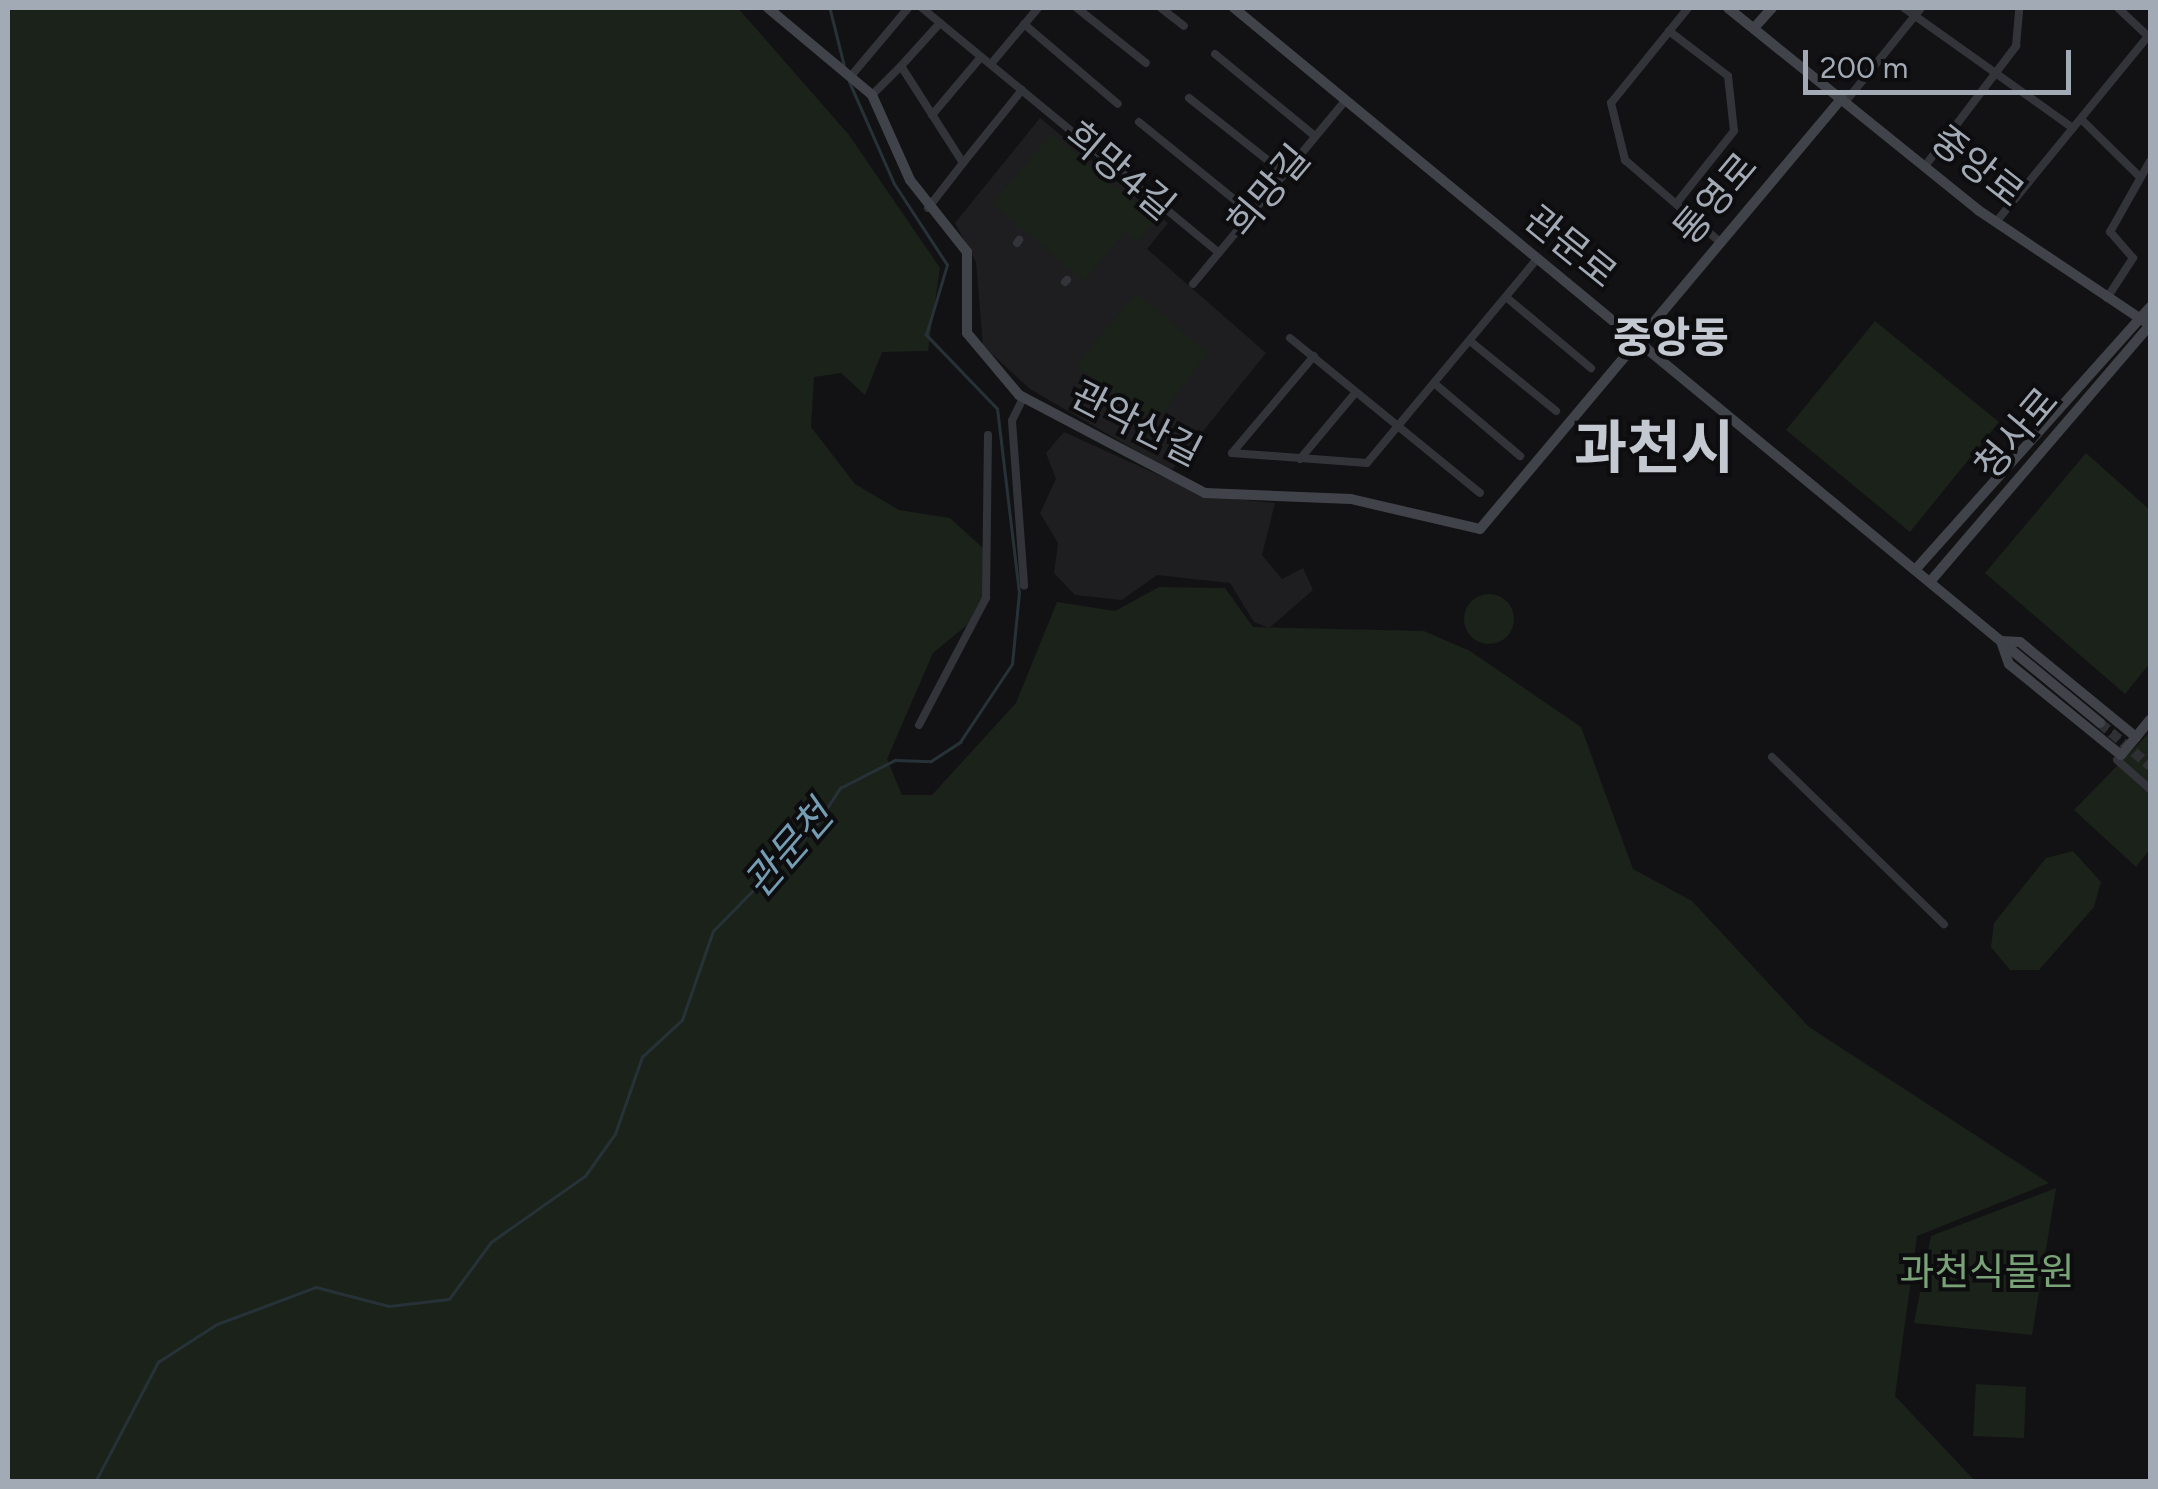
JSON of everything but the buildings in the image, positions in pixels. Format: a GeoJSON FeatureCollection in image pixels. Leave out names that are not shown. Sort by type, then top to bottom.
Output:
{"type":"FeatureCollection","features":[{"type":"Feature","properties":{"kind":"street","name":"관악산길"},"geometry":{"type":"LineString","coordinates":[[768,8],[872,94],[928,208],[967,252],[967,333],[976,351],[1023,398],[1206,493],[1351,499],[1480,528],[1637,341]]}},
{"type":"Feature","properties":{"kind":"street"},"geometry":{"type":"LineString","coordinates":[[850,75],[908,8]]}},
{"type":"Feature","properties":{"kind":"street","name":"희망4길"},"geometry":{"type":"LineString","coordinates":[[922,8],[1218,252]]}},
{"type":"Feature","properties":{"kind":"street"},"geometry":{"type":"LineString","coordinates":[[991,64],[1038,8]]}},
{"type":"Feature","properties":{"kind":"street"},"geometry":{"type":"LineString","coordinates":[[1077,8],[1146,63]]}},
{"type":"Feature","properties":{"kind":"street"},"geometry":{"type":"LineString","coordinates":[[1162,8],[1184,26]]}},
{"type":"Feature","properties":{"kind":"street","name":"관문로"},"geometry":{"type":"LineString","coordinates":[[1234,8],[2100,724]]}},
{"type":"Feature","properties":{"kind":"street"},"geometry":{"type":"LineString","coordinates":[[1688,8],[1611,103],[1625,160],[1718,240]]}},
{"type":"Feature","properties":{"kind":"street","name":"중앙로"},"geometry":{"type":"LineString","coordinates":[[1728,8],[1996,222],[2150,325]]}},
{"type":"Feature","properties":{"kind":"street"},"geometry":{"type":"LineString","coordinates":[[1754,28],[1772,8]]}},
{"type":"Feature","properties":{"kind":"street"},"geometry":{"type":"LineString","coordinates":[[1904,8],[2073,128]]}},
{"type":"Feature","properties":{"kind":"street"},"geometry":{"type":"LineString","coordinates":[[1844,100],[1921,8]]}},
{"type":"Feature","properties":{"kind":"street"},"geometry":{"type":"LineString","coordinates":[[1925,166],[2016,46],[2019,8]]}},
{"type":"Feature","properties":{"kind":"street"},"geometry":{"type":"LineString","coordinates":[[1996,222],[2150,36],[2118,8]]}},
{"type":"Feature","properties":{"kind":"street"},"geometry":{"type":"LineString","coordinates":[[872,94],[940,23]]}},
{"type":"Feature","properties":{"kind":"street"},"geometry":{"type":"LineString","coordinates":[[1024,24],[1118,104]]}},
{"type":"Feature","properties":{"kind":"street"},"geometry":{"type":"LineString","coordinates":[[1669,30],[1728,76],[1734,131],[1676,204]]}},
{"type":"Feature","properties":{"kind":"street"},"geometry":{"type":"LineString","coordinates":[[1215,54],[1315,136]]}},
{"type":"Feature","properties":{"kind":"street"},"geometry":{"type":"LineString","coordinates":[[932,115],[982,57]]}},
{"type":"Feature","properties":{"kind":"street"},"geometry":{"type":"LineString","coordinates":[[900,66],[963,163]]}},
{"type":"Feature","properties":{"kind":"street"},"geometry":{"type":"LineString","coordinates":[[928,208],[1022,90]]}},
{"type":"Feature","properties":{"kind":"street"},"geometry":{"type":"LineString","coordinates":[[1188,98],[1284,173]]}},
{"type":"Feature","properties":{"kind":"street","name":"희망길"},"geometry":{"type":"LineString","coordinates":[[1193,284],[1346,100]]}},
{"type":"Feature","properties":{"kind":"street","name":"통영로"},"geometry":{"type":"LineString","coordinates":[[1637,341],[1718,240],[1844,100]]}},
{"type":"Feature","properties":{"kind":"street"},"geometry":{"type":"LineString","coordinates":[[2081,120],[2139,176]]}},
{"type":"Feature","properties":{"kind":"street"},"geometry":{"type":"LineString","coordinates":[[1140,122],[1251,212]]}},
{"type":"Feature","properties":{"kind":"street"},"geometry":{"type":"LineString","coordinates":[[2107,298],[2133,258],[2110,232],[2150,161]]}},
{"type":"Feature","properties":{"kind":"street"},"geometry":{"type":"LineString","coordinates":[[1314,356],[1232,453],[1367,463],[1537,259]]}},
{"type":"Feature","properties":{"kind":"street"},"geometry":{"type":"LineString","coordinates":[[1506,297],[1591,368]]}},
{"type":"Feature","properties":{"kind":"street","name":"청사로"},"geometry":{"type":"LineString","coordinates":[[1916,570],[2150,307]]}},
{"type":"Feature","properties":{"kind":"street","name":"청사로"},"geometry":{"type":"LineString","coordinates":[[1930,582],[2150,325]]}},
{"type":"Feature","properties":{"kind":"street"},"geometry":{"type":"LineString","coordinates":[[1290,338],[1480,494]]}},
{"type":"Feature","properties":{"kind":"street"},"geometry":{"type":"LineString","coordinates":[[1470,341],[1556,411]]}},
{"type":"Feature","properties":{"kind":"street"},"geometry":{"type":"LineString","coordinates":[[1434,383],[1520,456]]}},
{"type":"Feature","properties":{"kind":"street"},"geometry":{"type":"LineString","coordinates":[[1300,459],[1356,392]]}},
{"type":"Feature","properties":{"kind":"street"},"geometry":{"type":"LineString","coordinates":[[1023,398],[1012,421],[1024,586]]}},
{"type":"Feature","properties":{"kind":"street"},"geometry":{"type":"LineString","coordinates":[[919,724],[986,598],[988,434]]}},
{"type":"Feature","properties":{"kind":"street"},"geometry":{"type":"LineString","coordinates":[[2136,737],[2020,642],[2001,641],[2009,664],[2150,789]]}},
{"type":"Feature","properties":{"kind":"street"},"geometry":{"type":"LineString","coordinates":[[2119,758],[2150,720]]}},
{"type":"Feature","properties":{"kind":"street"},"geometry":{"type":"LineString","coordinates":[[1772,757],[1944,924]]}},
{"type":"Feature","properties":{"kind":"shaded area"},"geometry":{"type":"Polygon","coordinates":[[[1040,118],[1168,223],[1147,249],[1266,353],[1171,471],[1030,389],[983,346],[976,262],[955,223],[1040,118]]]}},
{"type":"Feature","properties":{"kind":"shaded area"},"geometry":{"type":"Polygon","coordinates":[[[1064,432],[1205,496],[1275,503],[1262,555],[1282,579],[1303,568],[1313,590],[1269,628],[1254,622],[1230,583],[1157,575],[1122,600],[1075,595],[1054,573],[1058,543],[1040,513],[1056,479],[1046,453],[1064,432]]]}},
{"type":"Feature","properties":{"kind":"green space"},"geometry":{"type":"Polygon","coordinates":[[[8,8],[738,8],[849,135],[940,268],[928,351],[882,352],[865,395],[841,373],[814,377],[811,427],[855,484],[899,510],[950,518],[984,549],[986,590],[967,625],[933,653],[887,759],[902,795],[932,795],[1016,703],[1057,602],[1115,611],[1159,587],[1225,588],[1253,627],[1424,631],[1470,651],[1581,727],[1633,869],[1692,901],[1809,1027],[2049,1183],[1917,1236],[1895,1396],[1975,1481],[8,1482],[8,8]]]}},
{"type":"Feature","properties":{"kind":"green space"},"geometry":{"type":"Polygon","coordinates":[[[1052,134],[1156,220],[1137,242],[1125,232],[1084,281],[992,203],[1052,134]]]}},
{"type":"Feature","properties":{"kind":"green space"},"geometry":{"type":"Polygon","coordinates":[[[1136,293],[1208,353],[1156,422],[1076,366],[1136,293]]]}},
{"type":"Feature","properties":{"kind":"green space"},"geometry":{"type":"Polygon","coordinates":[[[1875,321],[1999,422],[1910,532],[1786,430],[1875,321]]]}},
{"type":"Feature","properties":{"kind":"green space"},"geometry":{"type":"Polygon","coordinates":[[[2086,453],[2150,510],[2150,663],[2125,694],[1985,573],[2086,453]]]}},
{"type":"Feature","properties":{"kind":"green space"},"geometry":{"type":"Polygon","coordinates":[[[1489,594],[1507,601],[1514,619],[1507,637],[1489,644],[1471,637],[1464,619],[1471,601],[1489,594]]]}},
{"type":"Feature","properties":{"kind":"green space"},"geometry":{"type":"Polygon","coordinates":[[[2150,732],[2150,849],[2136,867],[2074,810],[2150,732]]]}},
{"type":"Feature","properties":{"kind":"green space"},"geometry":{"type":"Polygon","coordinates":[[[2073,851],[2101,882],[2094,907],[2039,970],[2010,970],[1991,947],[1994,923],[2046,858],[2073,851]]]}},
{"type":"Feature","properties":{"kind":"green space","name":"과천식물원"},"geometry":{"type":"Polygon","coordinates":[[[2056,1188],[2032,1335],[1914,1323],[1931,1236],[2056,1188]]]}},
{"type":"Feature","properties":{"kind":"green space"},"geometry":{"type":"Polygon","coordinates":[[[1976,1384],[2026,1387],[2024,1438],[1973,1436],[1976,1384]]]}},
{"type":"Feature","properties":{"kind":"waterway","name":"관문천"},"geometry":{"type":"LineString","coordinates":[[830,8],[844,64]]}},
{"type":"Feature","properties":{"kind":"waterway","name":"관문천"},"geometry":{"type":"LineString","coordinates":[[95,1482],[158,1362],[217,1324],[316,1287],[389,1306],[449,1299],[491,1242],[585,1176],[615,1134],[642,1057],[682,1020],[713,931],[814,828],[840,788],[895,760],[931,761],[960,742],[1012,664],[1019,593],[997,409],[926,335],[947,265],[894,184],[849,82]]}},
{"type":"Feature","properties":{"kind":"tunnel"},"geometry":{"type":"LineString","coordinates":[[2100,723],[2150,766]]}},
{"type":"Feature","properties":{"kind":"district","name":"중앙동"},"geometry":{"type":"Point","coordinates":[1671,338]}},
{"type":"Feature","properties":{"kind":"district","name":"과천시"},"geometry":{"type":"Point","coordinates":[1654,448]}}]}
